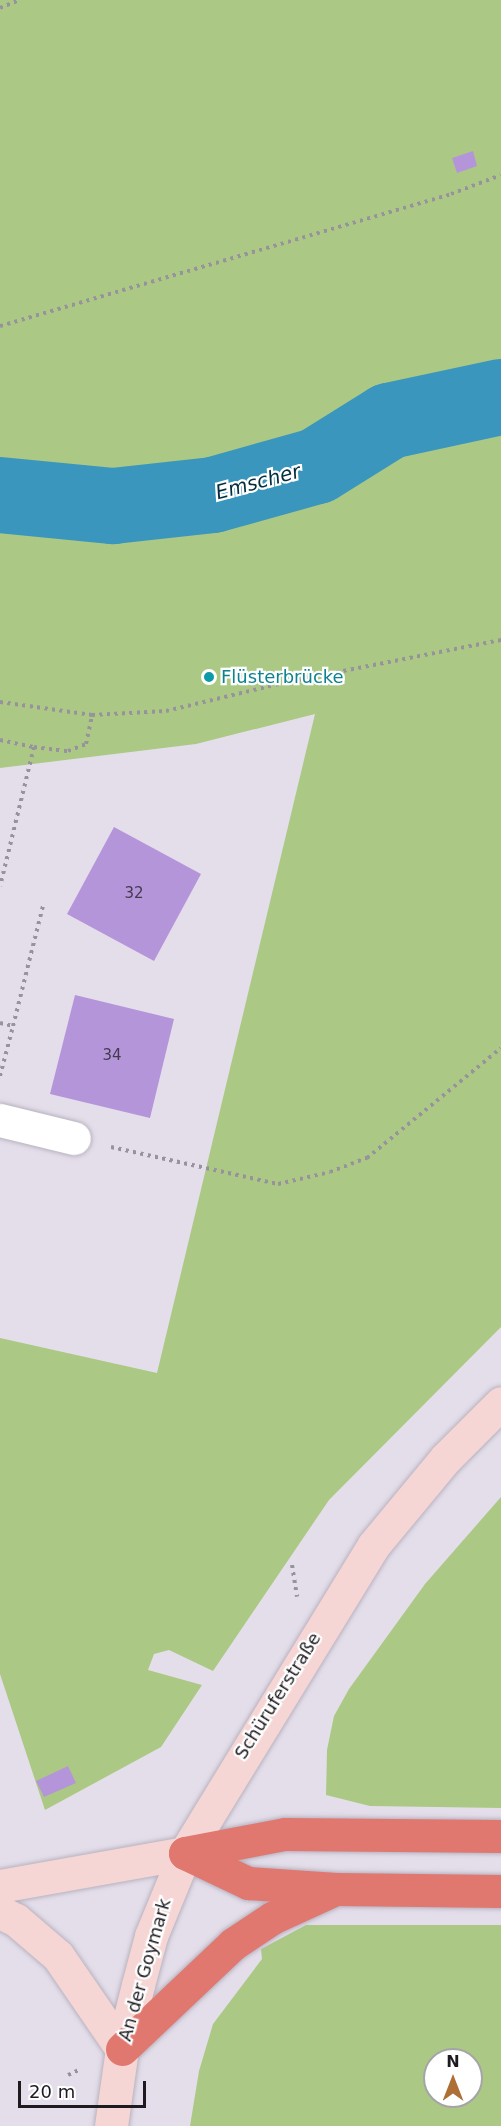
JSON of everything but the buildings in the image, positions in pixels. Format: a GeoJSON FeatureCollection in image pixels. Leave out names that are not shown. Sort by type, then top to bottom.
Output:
{"type":"FeatureCollection","features":[{"type":"Feature","properties":{"kind":"highway"},"geometry":{"type":"LineString","coordinates":[[184,1852],[285,1833],[501,1836]]}},
{"type":"Feature","properties":{"kind":"highway"},"geometry":{"type":"LineString","coordinates":[[184,1852],[248,1883],[336,1889],[501,1891]]}},
{"type":"Feature","properties":{"kind":"highway"},"geometry":{"type":"LineString","coordinates":[[122,2049],[232,1944],[272,1918],[336,1889]]}},
{"type":"Feature","properties":{"kind":"main road","name":"Schüruferstraße"},"geometry":{"type":"LineString","coordinates":[[184,1852],[373,1546],[445,1459],[501,1403]]}},
{"type":"Feature","properties":{"kind":"main road"},"geometry":{"type":"LineString","coordinates":[[0,1886],[184,1852]]}},
{"type":"Feature","properties":{"kind":"main road","name":"An der Goymark"},"geometry":{"type":"LineString","coordinates":[[111,2126],[122,2049],[152,1936],[184,1852]]}},
{"type":"Feature","properties":{"kind":"main road"},"geometry":{"type":"LineString","coordinates":[[0,1912],[58,1956],[122,2049]]}},
{"type":"Feature","properties":{"kind":"street"},"geometry":{"type":"LineString","coordinates":[[0,1120],[74,1138]]}},
{"type":"Feature","properties":{"kind":"path"},"geometry":{"type":"LineString","coordinates":[[0,8],[20,0]]}},
{"type":"Feature","properties":{"kind":"path"},"geometry":{"type":"LineString","coordinates":[[0,326],[440,197],[501,175]]}},
{"type":"Feature","properties":{"kind":"path"},"geometry":{"type":"LineString","coordinates":[[0,702],[92,715],[166,711],[292,681],[501,640]]}},
{"type":"Feature","properties":{"kind":"path"},"geometry":{"type":"LineString","coordinates":[[0,740],[68,751],[86,744],[92,715]]}},
{"type":"Feature","properties":{"kind":"path"},"geometry":{"type":"LineString","coordinates":[[0,886],[34,747]]}},
{"type":"Feature","properties":{"kind":"path"},"geometry":{"type":"LineString","coordinates":[[0,1076],[43,906]]}},
{"type":"Feature","properties":{"kind":"path"},"geometry":{"type":"LineString","coordinates":[[0,1023],[13,1026]]}},
{"type":"Feature","properties":{"kind":"path"},"geometry":{"type":"LineString","coordinates":[[74,1138],[278,1184],[330,1172],[367,1158],[501,1048]]}},
{"type":"Feature","properties":{"kind":"green space"},"geometry":{"type":"Polygon","coordinates":[[[0,0],[501,0],[501,1327],[329,1500],[213,1671],[169,1650],[154,1654],[148,1670],[202,1685],[161,1747],[45,1810],[0,1674],[0,1338],[157,1373],[315,714],[196,744],[0,768],[0,0]]]}},
{"type":"Feature","properties":{"kind":"green space"},"geometry":{"type":"Polygon","coordinates":[[[501,1497],[501,1808],[370,1806],[326,1795],[327,1750],[334,1716],[349,1689],[425,1584],[501,1497]]]}},
{"type":"Feature","properties":{"kind":"green space"},"geometry":{"type":"Polygon","coordinates":[[[306,1925],[501,1925],[501,2126],[190,2126],[199,2071],[213,2024],[262,1959],[261,1949],[306,1925]]]}},
{"type":"Feature","properties":{"kind":"waterway","name":"Emscher"},"geometry":{"type":"LineString","coordinates":[[0,495],[113,506],[213,495],[317,466],[389,421],[501,397]]}},
{"type":"Feature","properties":{"kind":"place","name":"Flüsterbrücke"},"geometry":{"type":"Point","coordinates":[209,677]}}]}
